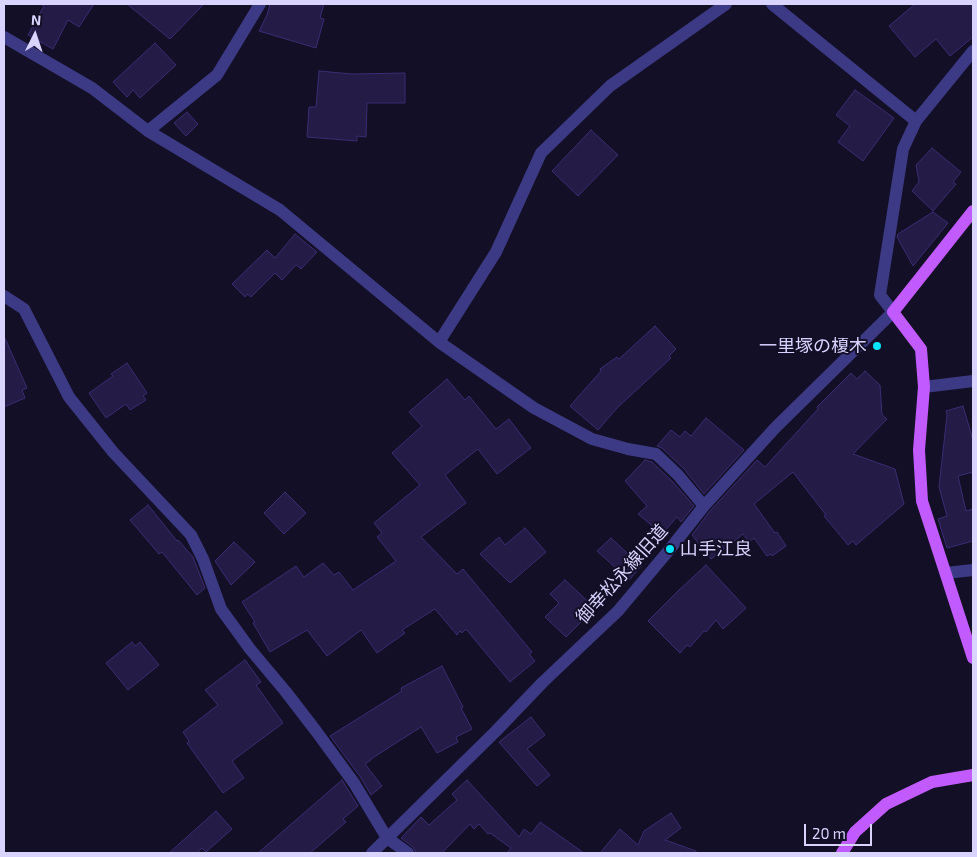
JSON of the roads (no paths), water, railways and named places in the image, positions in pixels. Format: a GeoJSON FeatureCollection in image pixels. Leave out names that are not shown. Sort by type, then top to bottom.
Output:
{"type":"FeatureCollection","features":[{"type":"Feature","properties":{"kind":"main road"},"geometry":{"type":"LineString","coordinates":[[973,211],[893,312],[921,349],[924,387],[919,450],[922,501],[973,658]]}},
{"type":"Feature","properties":{"kind":"main road"},"geometry":{"type":"LineString","coordinates":[[842,853],[855,832],[886,804],[932,782],[973,775]]}},
{"type":"Feature","properties":{"kind":"street"},"geometry":{"type":"LineString","coordinates":[[148,131],[217,75],[260,4]]}},
{"type":"Feature","properties":{"kind":"street"},"geometry":{"type":"LineString","coordinates":[[439,342],[496,252],[541,154],[610,86],[726,4]]}},
{"type":"Feature","properties":{"kind":"street"},"geometry":{"type":"LineString","coordinates":[[772,4],[916,120]]}},
{"type":"Feature","properties":{"kind":"street"},"geometry":{"type":"LineString","coordinates":[[4,37],[92,88],[148,131],[280,210],[439,342],[534,408],[592,440],[656,454],[678,475],[704,506]]}},
{"type":"Feature","properties":{"kind":"street"},"geometry":{"type":"LineString","coordinates":[[893,312],[880,295],[903,149],[916,120],[973,51]]}},
{"type":"Feature","properties":{"kind":"street"},"geometry":{"type":"LineString","coordinates":[[4,296],[24,309],[69,397],[113,452],[191,535],[203,559],[221,609],[354,783],[387,838],[408,853]]}},
{"type":"Feature","properties":{"kind":"street","name":"御幸松永線旧道"},"geometry":{"type":"LineString","coordinates":[[372,853],[543,682],[618,611],[704,506],[775,428],[893,312]]}},
{"type":"Feature","properties":{"kind":"street"},"geometry":{"type":"LineString","coordinates":[[924,387],[973,381]]}},
{"type":"Feature","properties":{"kind":"street"},"geometry":{"type":"LineString","coordinates":[[946,574],[973,570]]}},
{"type":"Feature","properties":{"kind":"place","name":"一里塚の榎木"},"geometry":{"type":"Point","coordinates":[877,346]}},
{"type":"Feature","properties":{"kind":"place","name":"山手江良"},"geometry":{"type":"Point","coordinates":[670,549]}}]}
